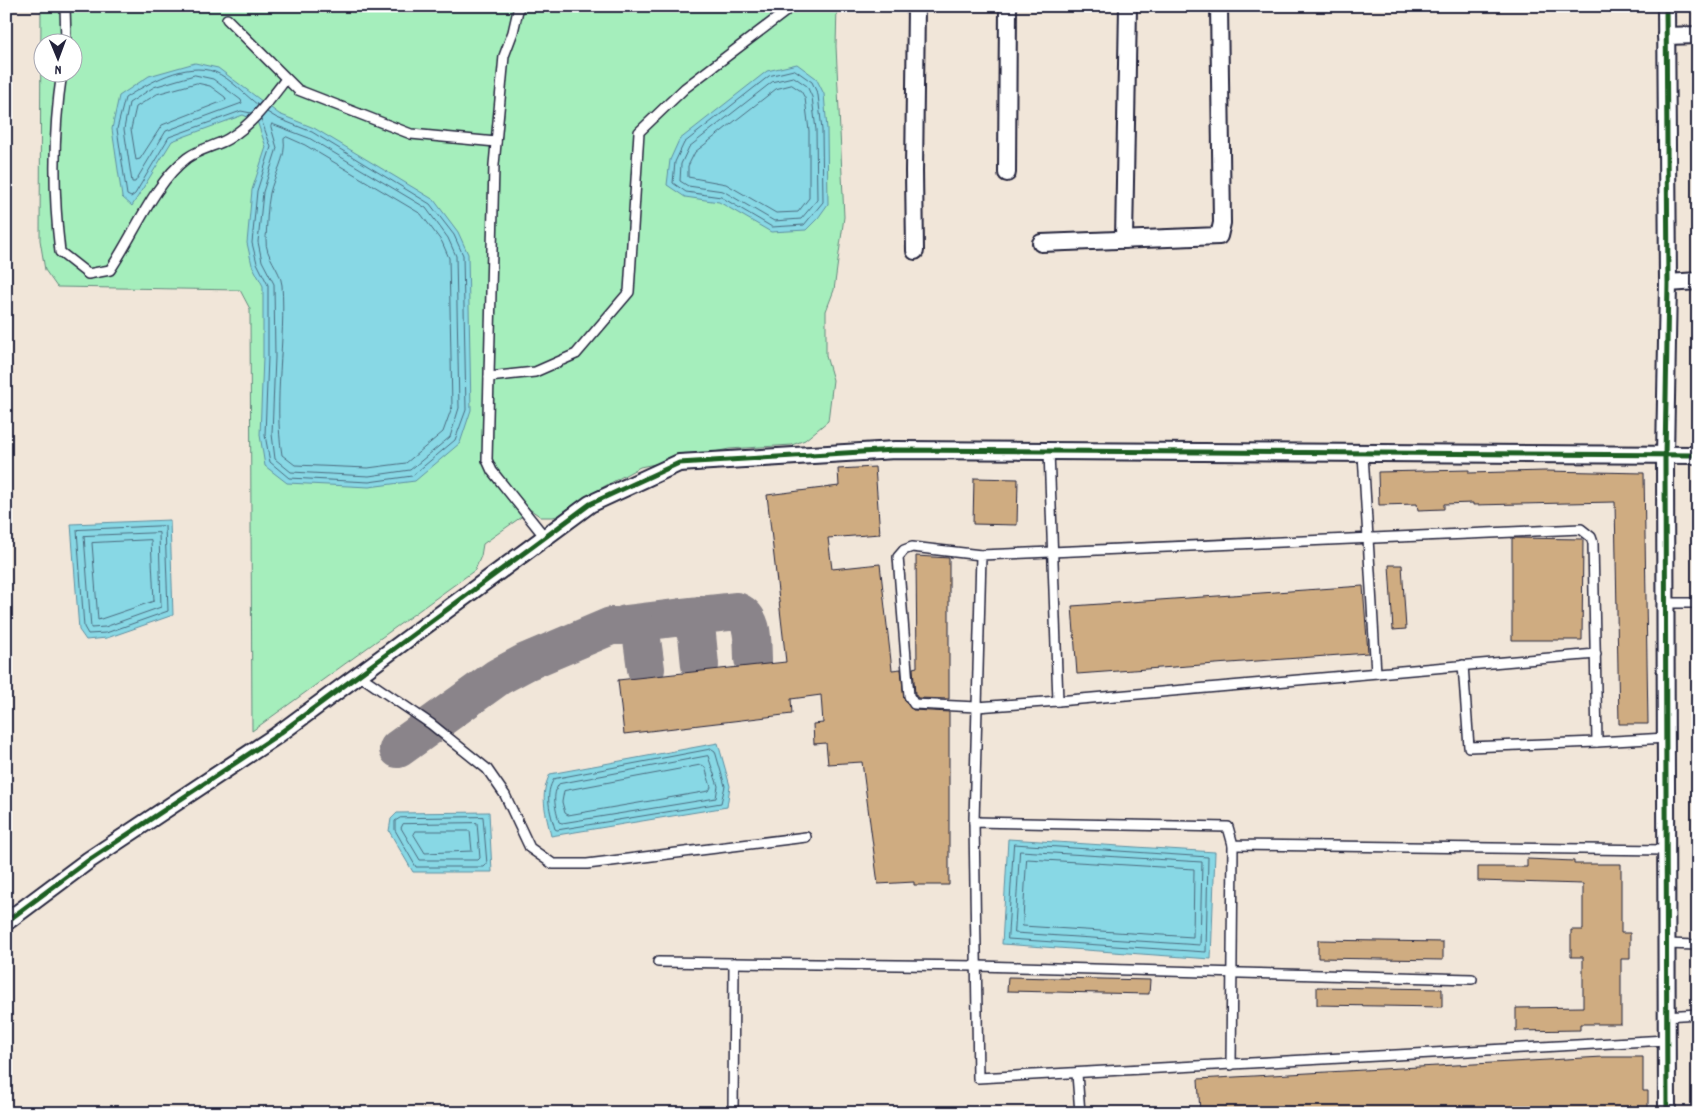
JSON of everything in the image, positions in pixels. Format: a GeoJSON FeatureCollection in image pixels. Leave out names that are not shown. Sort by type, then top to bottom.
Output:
{"type":"FeatureCollection","features":[{"type":"Feature","properties":{"kind":"street"},"geometry":{"type":"LineString","coordinates":[[916,6],[914,171],[916,251]]}},
{"type":"Feature","properties":{"kind":"street"},"geometry":{"type":"LineString","coordinates":[[1007,173],[1008,6]]}},
{"type":"Feature","properties":{"kind":"street"},"geometry":{"type":"LineString","coordinates":[[1124,240],[1128,6]]}},
{"type":"Feature","properties":{"kind":"street"},"geometry":{"type":"LineString","coordinates":[[1041,243],[1219,236],[1221,232],[1219,6]]}},
{"type":"Feature","properties":{"kind":"street"},"geometry":{"type":"LineString","coordinates":[[1666,6],[1668,283],[1665,456],[1666,1113]]}},
{"type":"Feature","properties":{"kind":"street"},"geometry":{"type":"LineString","coordinates":[[1666,36],[1698,35]]}},
{"type":"Feature","properties":{"kind":"street"},"geometry":{"type":"LineString","coordinates":[[1668,283],[1698,281]]}},
{"type":"Feature","properties":{"kind":"street"},"geometry":{"type":"LineString","coordinates":[[6,922],[89,860],[276,736],[544,536],[590,504],[679,463],[894,450],[1698,455]]}},
{"type":"Feature","properties":{"kind":"lane"},"geometry":{"type":"LineString","coordinates":[[65,6],[66,32]]}},
{"type":"Feature","properties":{"kind":"lane"},"geometry":{"type":"LineString","coordinates":[[519,6],[513,32],[504,56],[496,142],[489,377],[489,466],[544,536]]}},
{"type":"Feature","properties":{"kind":"lane"},"geometry":{"type":"LineString","coordinates":[[489,377],[535,372],[576,354],[629,292],[639,132],[685,88],[785,12],[786,6]]}},
{"type":"Feature","properties":{"kind":"lane"},"geometry":{"type":"LineString","coordinates":[[227,19],[298,90],[411,134],[496,142]]}},
{"type":"Feature","properties":{"kind":"lane"},"geometry":{"type":"LineString","coordinates":[[60,82],[58,95],[54,204],[60,252],[88,274],[110,270],[127,245],[161,184],[188,157],[228,139],[251,123],[286,79]]}},
{"type":"Feature","properties":{"kind":"lane"},"geometry":{"type":"LineString","coordinates":[[1049,451],[1058,701]]}},
{"type":"Feature","properties":{"kind":"lane"},"geometry":{"type":"LineString","coordinates":[[1363,454],[1376,673]]}},
{"type":"Feature","properties":{"kind":"lane"},"geometry":{"type":"LineString","coordinates":[[1596,654],[977,707],[914,704],[911,701],[898,557],[904,550],[912,547],[981,555],[1581,529],[1587,532],[1593,544],[1596,654],[1596,742]]}},
{"type":"Feature","properties":{"kind":"lane"},"geometry":{"type":"LineString","coordinates":[[981,555],[974,822],[978,1078],[1666,1040]]}},
{"type":"Feature","properties":{"kind":"lane"},"geometry":{"type":"LineString","coordinates":[[1666,603],[1698,603]]}},
{"type":"Feature","properties":{"kind":"lane"},"geometry":{"type":"LineString","coordinates":[[1463,665],[1469,747],[1666,738]]}},
{"type":"Feature","properties":{"kind":"lane"},"geometry":{"type":"LineString","coordinates":[[359,675],[432,724],[487,769],[505,795],[530,848],[553,864],[587,864],[806,837]]}},
{"type":"Feature","properties":{"kind":"lane"},"geometry":{"type":"LineString","coordinates":[[974,822],[1228,827],[1233,845],[1231,1065]]}},
{"type":"Feature","properties":{"kind":"lane"},"geometry":{"type":"LineString","coordinates":[[1233,845],[1666,850]]}},
{"type":"Feature","properties":{"kind":"lane"},"geometry":{"type":"LineString","coordinates":[[1666,944],[1698,944]]}},
{"type":"Feature","properties":{"kind":"lane"},"geometry":{"type":"LineString","coordinates":[[658,962],[976,966],[1472,979]]}},
{"type":"Feature","properties":{"kind":"lane"},"geometry":{"type":"LineString","coordinates":[[733,1113],[734,963]]}},
{"type":"Feature","properties":{"kind":"lane"},"geometry":{"type":"LineString","coordinates":[[1665,1016],[1698,1014]]}},
{"type":"Feature","properties":{"kind":"lane"},"geometry":{"type":"LineString","coordinates":[[1077,1074],[1080,1113]]}},
{"type":"Feature","properties":{"kind":"green space"},"geometry":{"type":"Polygon","coordinates":[[[41,6],[837,6],[836,46],[844,217],[834,290],[826,311],[826,356],[833,380],[828,421],[805,440],[792,445],[729,449],[640,467],[596,491],[565,514],[541,517],[531,510],[483,544],[481,556],[475,570],[252,731],[250,309],[240,290],[57,287],[45,270],[40,240],[41,82],[82,82],[82,32],[41,32],[41,6]]]}},
{"type":"Feature","properties":{"kind":"water"},"geometry":{"type":"Polygon","coordinates":[[[195,63],[218,68],[279,114],[314,128],[434,200],[458,232],[468,254],[471,410],[460,443],[415,481],[369,487],[287,483],[265,466],[260,435],[263,286],[252,265],[247,243],[252,190],[266,147],[257,121],[243,115],[172,141],[132,206],[122,197],[112,129],[119,96],[149,76],[195,63]]]}},
{"type":"Feature","properties":{"kind":"water"},"geometry":{"type":"Polygon","coordinates":[[[797,64],[816,78],[824,94],[827,129],[828,204],[806,230],[771,232],[719,202],[685,197],[667,185],[670,160],[679,140],[767,71],[797,64]]]}},
{"type":"Feature","properties":{"kind":"water"},"geometry":{"type":"Polygon","coordinates":[[[170,520],[173,615],[107,638],[86,640],[79,630],[71,524],[170,520]]]}},
{"type":"Feature","properties":{"kind":"water"},"geometry":{"type":"Polygon","coordinates":[[[718,743],[730,786],[727,807],[551,836],[544,797],[550,774],[718,743]]]}},
{"type":"Feature","properties":{"kind":"water"},"geometry":{"type":"Polygon","coordinates":[[[489,812],[492,872],[413,872],[389,831],[391,819],[397,813],[489,812]]]}},
{"type":"Feature","properties":{"kind":"water"},"geometry":{"type":"Polygon","coordinates":[[[1008,839],[1215,852],[1211,959],[1002,944],[1008,839]]]}},
{"type":"Feature","properties":{"kind":"building"},"geometry":{"type":"Polygon","coordinates":[[[875,467],[880,534],[828,538],[832,569],[880,564],[892,670],[901,669],[904,699],[913,710],[949,712],[949,885],[914,885],[914,882],[878,884],[862,762],[828,764],[826,743],[814,744],[813,724],[823,723],[821,695],[791,699],[792,714],[624,734],[618,680],[786,662],[767,495],[839,486],[838,469],[875,467]]]}},
{"type":"Feature","properties":{"kind":"building"},"geometry":{"type":"Polygon","coordinates":[[[1469,470],[1469,473],[1545,471],[1644,473],[1648,724],[1619,724],[1615,502],[1444,504],[1444,509],[1418,510],[1417,504],[1379,505],[1378,472],[1469,470]]]}},
{"type":"Feature","properties":{"kind":"building"},"geometry":{"type":"Polygon","coordinates":[[[974,478],[1018,479],[1017,525],[973,524],[974,478]]]}},
{"type":"Feature","properties":{"kind":"building"},"geometry":{"type":"Polygon","coordinates":[[[1512,538],[1583,539],[1582,640],[1512,640],[1512,538]]]}},
{"type":"Feature","properties":{"kind":"building"},"geometry":{"type":"Polygon","coordinates":[[[916,556],[949,558],[949,699],[918,698],[915,694],[913,668],[917,667],[916,556]]]}},
{"type":"Feature","properties":{"kind":"building"},"geometry":{"type":"Polygon","coordinates":[[[1389,565],[1402,565],[1406,629],[1393,630],[1389,565]]]}},
{"type":"Feature","properties":{"kind":"building"},"geometry":{"type":"Polygon","coordinates":[[[1363,586],[1368,653],[1077,674],[1072,606],[1363,586]]]}},
{"type":"Feature","properties":{"kind":"building"},"geometry":{"type":"Polygon","coordinates":[[[1527,859],[1574,861],[1574,864],[1621,864],[1621,933],[1630,933],[1630,959],[1621,959],[1621,1024],[1580,1024],[1580,1030],[1516,1031],[1516,1008],[1583,1007],[1583,957],[1571,957],[1571,930],[1583,930],[1583,884],[1478,881],[1478,867],[1527,867],[1527,859]]]}},
{"type":"Feature","properties":{"kind":"building"},"geometry":{"type":"Polygon","coordinates":[[[1318,940],[1443,942],[1443,960],[1318,958],[1318,940]]]}},
{"type":"Feature","properties":{"kind":"building"},"geometry":{"type":"Polygon","coordinates":[[[1008,977],[1150,980],[1149,994],[1007,991],[1008,977]]]}},
{"type":"Feature","properties":{"kind":"building"},"geometry":{"type":"Polygon","coordinates":[[[1317,987],[1442,989],[1442,1007],[1317,1005],[1317,987]]]}},
{"type":"Feature","properties":{"kind":"building"},"geometry":{"type":"Polygon","coordinates":[[[1603,1057],[1643,1057],[1643,1091],[1648,1091],[1648,1113],[1540,1113],[1540,1107],[1438,1113],[1200,1113],[1198,1079],[1603,1057]]]}},
{"type":"Feature","properties":{"kind":"taxiway"},"geometry":{"type":"LineString","coordinates":[[683,617],[737,611],[747,619],[750,625],[753,659]]}},
{"type":"Feature","properties":{"kind":"taxiway"},"geometry":{"type":"LineString","coordinates":[[626,624],[683,617],[689,620],[697,635],[700,665]]}},
{"type":"Feature","properties":{"kind":"taxiway"},"geometry":{"type":"LineString","coordinates":[[398,749],[498,677],[526,662],[611,626],[635,626],[641,632],[646,669]]}},
{"type":"Feature","properties":{"kind":"cycle path"},"geometry":{"type":"LineString","coordinates":[[1666,6],[1668,283],[1665,456],[1667,1113]]}},
{"type":"Feature","properties":{"kind":"cycle path"},"geometry":{"type":"LineString","coordinates":[[6,922],[89,860],[276,736],[590,504],[679,463],[895,450],[1698,455]]}}]}
